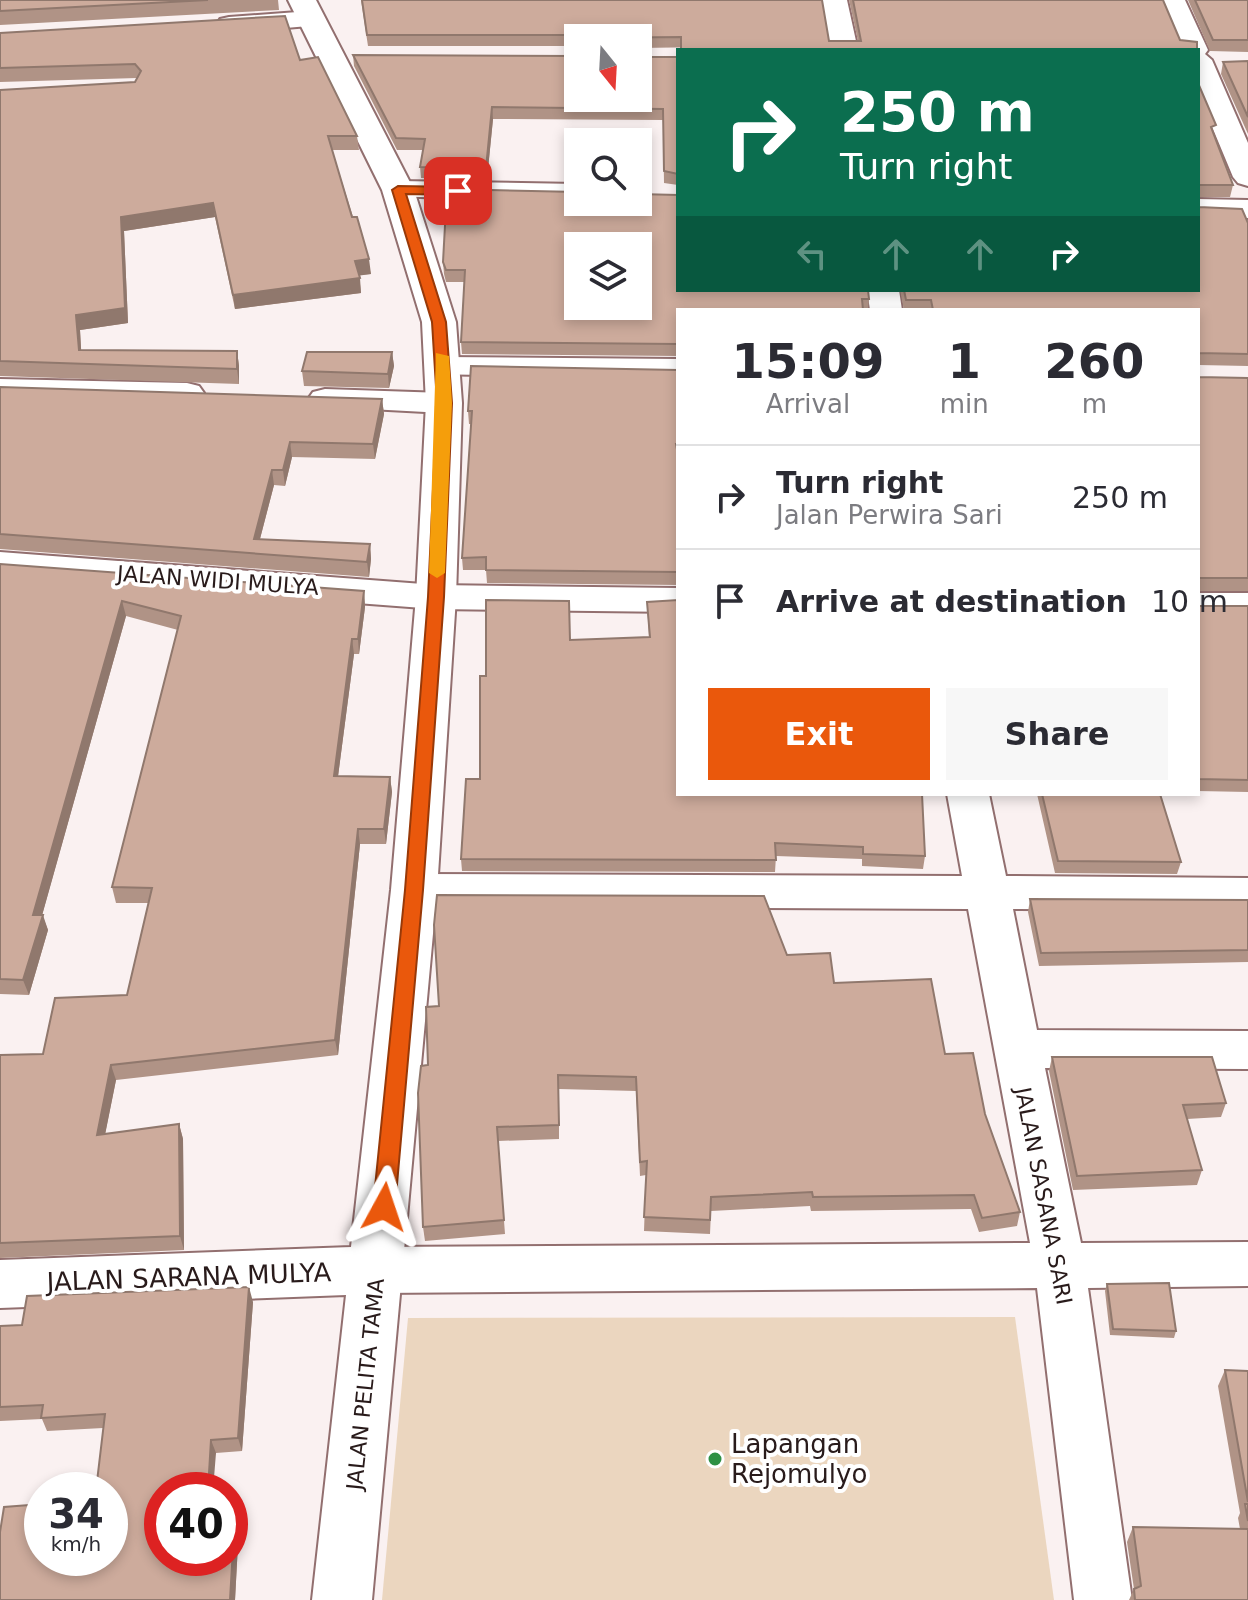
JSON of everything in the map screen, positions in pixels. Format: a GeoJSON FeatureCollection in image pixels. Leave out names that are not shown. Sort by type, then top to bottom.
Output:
{"type":"FeatureCollection","features":[{"type":"Feature","properties":{"kind":"street"},"geometry":{"type":"LineString","coordinates":[[834,0],[844,48]]}},
{"type":"Feature","properties":{"kind":"street"},"geometry":{"type":"LineString","coordinates":[[1172,0],[1196,48]]}},
{"type":"Feature","properties":{"kind":"street"},"geometry":{"type":"LineString","coordinates":[[207,26],[307,10]]}},
{"type":"Feature","properties":{"kind":"street","name":"JALAN PELITA TAMA"},"geometry":{"type":"LineString","coordinates":[[307,10],[348,57],[398,190],[439,322],[443,385],[436,597],[414,890],[378,1270],[342,1600]]}},
{"type":"Feature","properties":{"kind":"street"},"geometry":{"type":"LineString","coordinates":[[1202,60],[1248,177]]}},
{"type":"Feature","properties":{"kind":"street"},"geometry":{"type":"LineString","coordinates":[[398,190],[564,193]]}},
{"type":"Feature","properties":{"kind":"street"},"geometry":{"type":"LineString","coordinates":[[1200,208],[1248,209]]}},
{"type":"Feature","properties":{"kind":"street"},"geometry":{"type":"LineString","coordinates":[[287,397],[676,369]]}},
{"type":"Feature","properties":{"kind":"street"},"geometry":{"type":"LineString","coordinates":[[0,389],[225,395]]}},
{"type":"Feature","properties":{"kind":"street","name":"JALAN WIDI MULYA"},"geometry":{"type":"LineString","coordinates":[[0,564],[436,597],[676,600]]}},
{"type":"Feature","properties":{"kind":"street"},"geometry":{"type":"LineString","coordinates":[[1200,605],[1248,605]]}},
{"type":"Feature","properties":{"kind":"street","name":"JALAN SASANA SARI"},"geometry":{"type":"LineString","coordinates":[[968,796],[1060,1267],[1103,1600]]}},
{"type":"Feature","properties":{"kind":"street"},"geometry":{"type":"LineString","coordinates":[[414,890],[1248,894]]}},
{"type":"Feature","properties":{"kind":"street"},"geometry":{"type":"LineString","coordinates":[[1016,1049],[1248,1050]]}},
{"type":"Feature","properties":{"kind":"street"},"geometry":{"type":"LineString","coordinates":[[378,1270],[1248,1264]]}},
{"type":"Feature","properties":{"kind":"street","name":"JALAN SARANA MULYA"},"geometry":{"type":"LineString","coordinates":[[0,1284],[378,1270]]}},
{"type":"Feature","properties":{"kind":"shaded area","name":"Lapangan Rejomulyo"},"geometry":{"type":"Polygon","coordinates":[[[1015,1317],[1054,1600],[382,1600],[408,1318],[1015,1317]]]}},
{"type":"Feature","properties":{"kind":"building"},"geometry":{"type":"Polygon","coordinates":[[[0,0],[208,0],[0,11],[0,0]]]}},
{"type":"Feature","properties":{"kind":"building"},"geometry":{"type":"Polygon","coordinates":[[[362,0],[822,0],[829,41],[861,41],[853,0],[1163,0],[1180,40],[1197,42],[1197,48],[681,48],[681,37],[652,37],[652,24],[564,24],[564,35],[367,35],[362,0]]]}},
{"type":"Feature","properties":{"kind":"building"},"geometry":{"type":"Polygon","coordinates":[[[1195,0],[1248,0],[1248,40],[1213,40],[1195,0]]]}},
{"type":"Feature","properties":{"kind":"building"},"geometry":{"type":"Polygon","coordinates":[[[285,16],[300,60],[318,57],[357,136],[328,136],[352,217],[357,217],[369,259],[355,261],[360,278],[233,295],[213,203],[121,217],[125,308],[76,315],[79,350],[237,351],[237,369],[0,361],[0,90],[135,82],[141,71],[135,64],[0,68],[0,33],[285,16]]]}},
{"type":"Feature","properties":{"kind":"building"},"geometry":{"type":"Polygon","coordinates":[[[353,55],[564,56],[564,108],[492,107],[486,168],[420,167],[425,139],[396,138],[353,55]]]}},
{"type":"Feature","properties":{"kind":"building"},"geometry":{"type":"Polygon","coordinates":[[[652,57],[676,57],[676,174],[664,171],[663,109],[652,109],[652,57]]]}},
{"type":"Feature","properties":{"kind":"building"},"geometry":{"type":"Polygon","coordinates":[[[1248,61],[1248,117],[1223,62],[1248,61]]]}},
{"type":"Feature","properties":{"kind":"building"},"geometry":{"type":"Polygon","coordinates":[[[1200,88],[1216,125],[1211,127],[1233,185],[1200,185],[1200,88]]]}},
{"type":"Feature","properties":{"kind":"building"},"geometry":{"type":"Polygon","coordinates":[[[447,189],[564,192],[564,216],[652,216],[652,194],[676,195],[676,292],[868,292],[869,299],[862,299],[863,308],[676,308],[676,344],[461,342],[465,270],[446,270],[443,262],[447,189]]]}},
{"type":"Feature","properties":{"kind":"building"},"geometry":{"type":"Polygon","coordinates":[[[1200,207],[1242,209],[1248,223],[1248,354],[1200,353],[1200,308],[933,308],[931,300],[906,300],[904,292],[1200,292],[1200,207]]]}},
{"type":"Feature","properties":{"kind":"building"},"geometry":{"type":"Polygon","coordinates":[[[307,352],[392,352],[388,374],[302,371],[307,352]]]}},
{"type":"Feature","properties":{"kind":"building"},"geometry":{"type":"Polygon","coordinates":[[[471,366],[676,370],[676,572],[486,570],[486,557],[462,558],[472,411],[468,411],[471,366]]]}},
{"type":"Feature","properties":{"kind":"building"},"geometry":{"type":"Polygon","coordinates":[[[1200,377],[1248,378],[1248,578],[1200,578],[1200,377]]]}},
{"type":"Feature","properties":{"kind":"building"},"geometry":{"type":"Polygon","coordinates":[[[0,387],[382,399],[373,444],[290,442],[283,470],[272,470],[254,539],[370,544],[367,562],[0,534],[0,387]]]}},
{"type":"Feature","properties":{"kind":"building"},"geometry":{"type":"Polygon","coordinates":[[[0,564],[364,591],[358,639],[352,639],[334,776],[390,777],[384,829],[358,829],[335,1040],[111,1065],[97,1135],[179,1124],[180,1236],[0,1243],[0,1055],[43,1054],[55,998],[127,995],[152,888],[112,887],[181,616],[122,601],[33,915],[43,915],[23,980],[0,979],[0,564]]]}},
{"type":"Feature","properties":{"kind":"building"},"geometry":{"type":"Polygon","coordinates":[[[486,600],[569,601],[570,640],[650,637],[647,602],[676,600],[676,796],[922,796],[925,856],[863,854],[863,847],[775,843],[776,860],[461,859],[466,779],[480,779],[480,676],[486,676],[486,600]]]}},
{"type":"Feature","properties":{"kind":"building"},"geometry":{"type":"Polygon","coordinates":[[[1200,606],[1248,606],[1248,780],[1200,779],[1200,606]]]}},
{"type":"Feature","properties":{"kind":"building"},"geometry":{"type":"Polygon","coordinates":[[[1042,796],[1161,796],[1181,862],[1058,861],[1042,796]]]}},
{"type":"Feature","properties":{"kind":"building"},"geometry":{"type":"Polygon","coordinates":[[[437,895],[764,896],[787,955],[830,953],[834,983],[931,979],[945,1054],[973,1053],[985,1114],[1020,1212],[982,1218],[974,1195],[813,1197],[812,1192],[711,1197],[710,1220],[644,1217],[647,1161],[640,1162],[636,1077],[558,1075],[559,1125],[497,1127],[504,1220],[423,1227],[418,1093],[421,1066],[428,1065],[426,1007],[439,1006],[434,925],[437,895]]]}},
{"type":"Feature","properties":{"kind":"building"},"geometry":{"type":"Polygon","coordinates":[[[1030,899],[1248,900],[1248,950],[1041,953],[1030,899]]]}},
{"type":"Feature","properties":{"kind":"building"},"geometry":{"type":"Polygon","coordinates":[[[1052,1057],[1212,1057],[1226,1103],[1183,1105],[1202,1170],[1077,1176],[1052,1057]]]}},
{"type":"Feature","properties":{"kind":"building"},"geometry":{"type":"Polygon","coordinates":[[[1169,1283],[1176,1331],[1113,1329],[1107,1284],[1169,1283]]]}},
{"type":"Feature","properties":{"kind":"building"},"geometry":{"type":"Polygon","coordinates":[[[249,1287],[238,1438],[211,1440],[209,1472],[144,1472],[144,1576],[231,1576],[230,1600],[0,1600],[0,1532],[4,1507],[24,1505],[24,1576],[128,1576],[128,1472],[98,1472],[105,1414],[41,1418],[43,1405],[0,1407],[0,1326],[22,1325],[27,1296],[249,1287]]]}},
{"type":"Feature","properties":{"kind":"building"},"geometry":{"type":"Polygon","coordinates":[[[1225,1370],[1248,1371],[1248,1502],[1225,1370]]]}},
{"type":"Feature","properties":{"kind":"building"},"geometry":{"type":"Polygon","coordinates":[[[1133,1527],[1248,1529],[1248,1600],[1135,1600],[1134,1589],[1141,1586],[1133,1527]]]}},
{"type":"Feature","properties":{"kind":"slow traffic"},"geometry":{"type":"LineString","coordinates":[[437,573],[444,403],[441,356]]}},
{"type":"Feature","properties":{"kind":"place","name":"Lapangan Rejomulyo"},"geometry":{"type":"Point","coordinates":[715,1459]}},
{"type":"Feature","properties":{"kind":"route"},"geometry":{"type":"LineString","coordinates":[[384,1207],[414,890],[436,597],[444,403],[439,322],[398,190],[458,191]]}}]}
